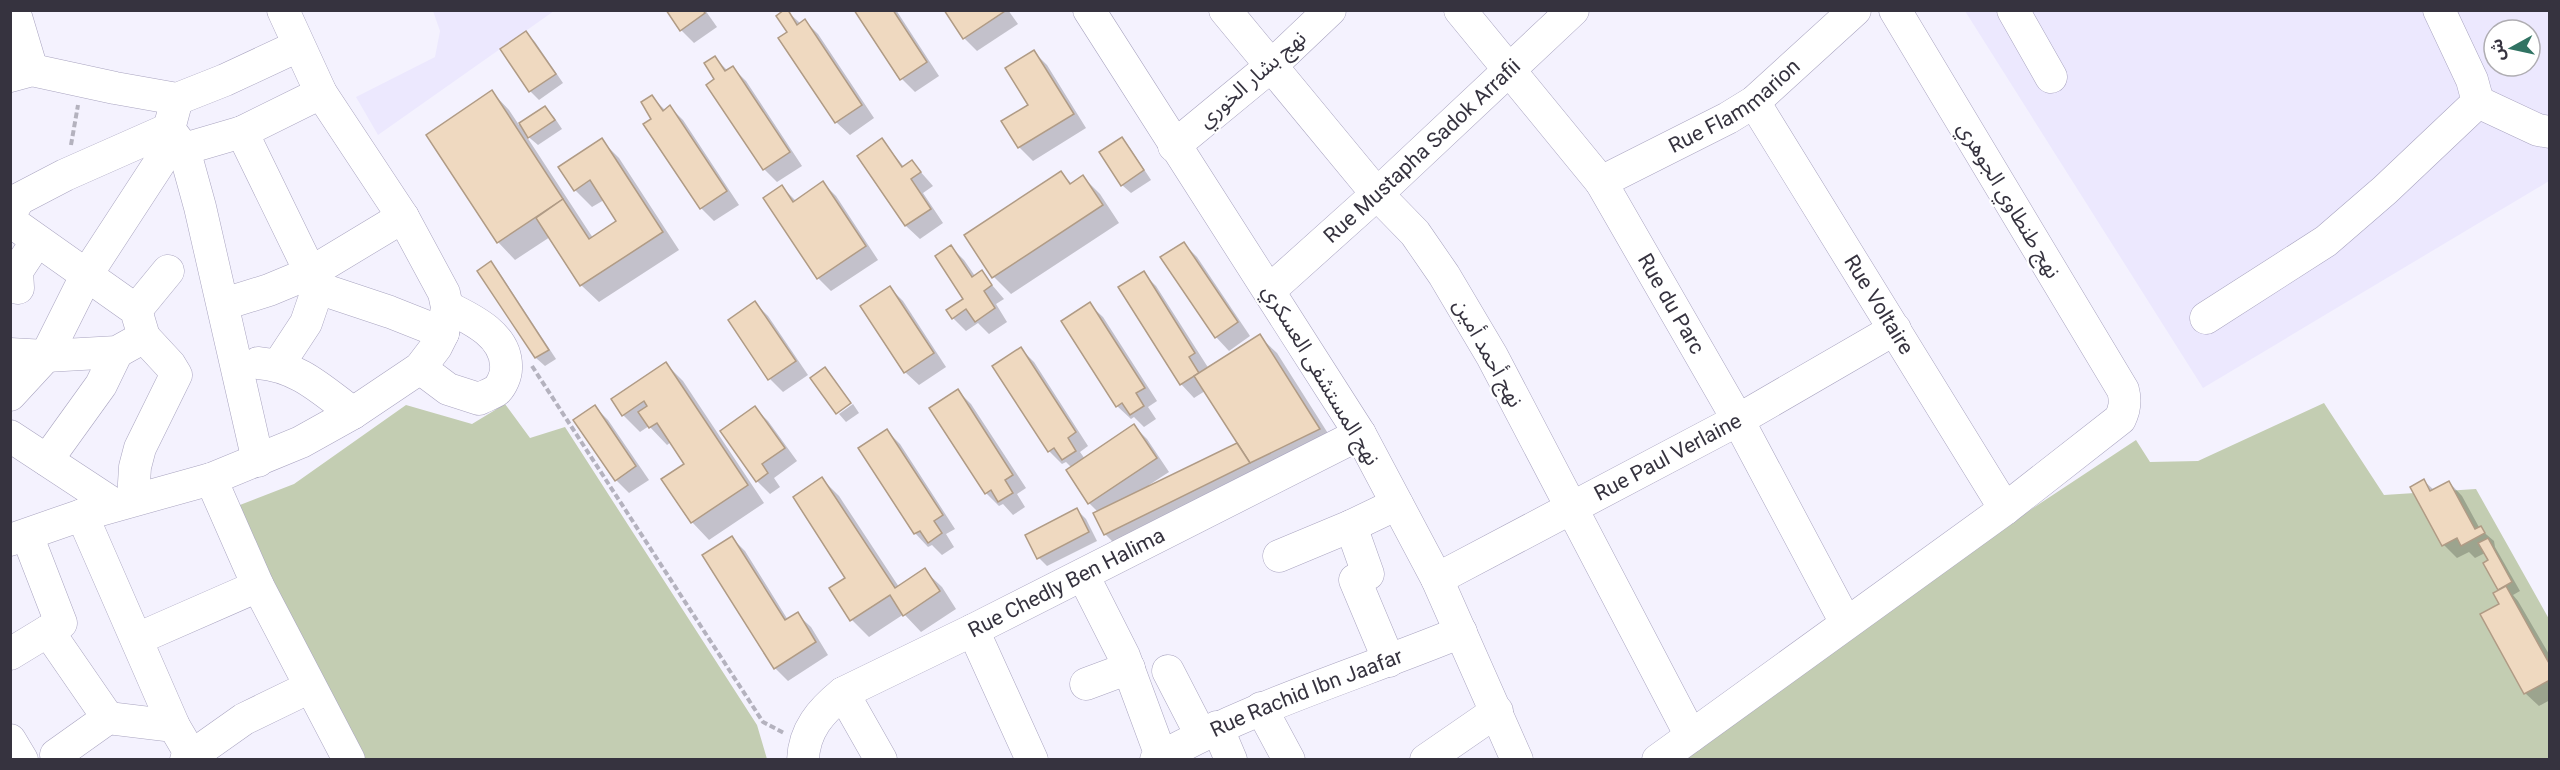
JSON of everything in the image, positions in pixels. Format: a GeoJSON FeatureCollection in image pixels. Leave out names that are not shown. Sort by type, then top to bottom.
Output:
{"type":"FeatureCollection","features":[{"type":"Feature","properties":{"kind":"street"},"geometry":{"type":"LineString","coordinates":[[14,10],[21,73],[82,81],[177,99],[225,80],[298,46]]}},
{"type":"Feature","properties":{"kind":"street"},"geometry":{"type":"LineString","coordinates":[[10,654],[61,623],[19,537],[82,515],[211,479],[301,442],[353,413],[420,368],[445,320],[444,293],[403,217],[321,93],[283,10]]}},
{"type":"Feature","properties":{"kind":"street","name":"نهج المستشفى العسكري"},"geometry":{"type":"LineString","coordinates":[[1089,10],[1360,434],[1437,579],[1517,759]]}},
{"type":"Feature","properties":{"kind":"street","name":"نهج أحمد أمين"},"geometry":{"type":"LineString","coordinates":[[1225,10],[1377,194],[1415,233],[1444,275],[1492,356],[1691,736]]}},
{"type":"Feature","properties":{"kind":"street","name":"نهج بشار الخوري"},"geometry":{"type":"LineString","coordinates":[[1174,146],[1271,66],[1330,10]]}},
{"type":"Feature","properties":{"kind":"street","name":"Rue du Parc"},"geometry":{"type":"LineString","coordinates":[[1460,10],[1601,182],[1738,420],[1846,623]]}},
{"type":"Feature","properties":{"kind":"street","name":"Rue Mustapha Sadok Arrafii"},"geometry":{"type":"LineString","coordinates":[[1270,290],[1377,194],[1573,10]]}},
{"type":"Feature","properties":{"kind":"street","name":"Rue Flammarion"},"geometry":{"type":"LineString","coordinates":[[1601,182],[1728,118],[1754,102],[1855,10]]}},
{"type":"Feature","properties":{"kind":"street","name":"نهج طنطاوي الجوهري"},"geometry":{"type":"LineString","coordinates":[[1895,10],[2123,390],[2126,400],[2120,419],[2005,509]]}},
{"type":"Feature","properties":{"kind":"street"},"geometry":{"type":"LineString","coordinates":[[2013,10],[2051,77]]}},
{"type":"Feature","properties":{"kind":"street"},"geometry":{"type":"LineString","coordinates":[[2439,10],[2472,80],[2478,102],[2538,130],[2550,132]]}},
{"type":"Feature","properties":{"kind":"street"},"geometry":{"type":"LineString","coordinates":[[124,503],[140,448],[176,375],[170,365],[132,333],[87,274],[13,223],[10,214],[13,206],[19,199],[65,175],[176,139],[242,132],[321,93]]}},
{"type":"Feature","properties":{"kind":"street"},"geometry":{"type":"LineString","coordinates":[[177,99],[176,139],[224,304],[258,461]]}},
{"type":"Feature","properties":{"kind":"street","name":"Rue Voltaire"},"geometry":{"type":"LineString","coordinates":[[1754,102],[2005,509]]}},
{"type":"Feature","properties":{"kind":"street"},"geometry":{"type":"LineString","coordinates":[[2206,318],[2326,241],[2385,190],[2478,102]]}},
{"type":"Feature","properties":{"kind":"street"},"geometry":{"type":"LineString","coordinates":[[242,132],[314,281],[306,323],[279,364]]}},
{"type":"Feature","properties":{"kind":"street"},"geometry":{"type":"LineString","coordinates":[[10,395],[46,356],[87,274],[176,139]]}},
{"type":"Feature","properties":{"kind":"street"},"geometry":{"type":"LineString","coordinates":[[224,304],[269,290],[314,281],[403,217]]}},
{"type":"Feature","properties":{"kind":"street"},"geometry":{"type":"LineString","coordinates":[[18,288],[17,271],[37,241]]}},
{"type":"Feature","properties":{"kind":"street"},"geometry":{"type":"LineString","coordinates":[[47,460],[101,385],[168,271]]}},
{"type":"Feature","properties":{"kind":"street"},"geometry":{"type":"LineString","coordinates":[[314,281],[390,312],[445,320],[470,318],[487,330],[503,349],[507,363],[506,375],[497,390],[479,399],[448,389],[420,368]]}},
{"type":"Feature","properties":{"kind":"street","name":"Rue Paul Verlaine"},"geometry":{"type":"LineString","coordinates":[[1437,579],[1738,420],[1895,329]]}},
{"type":"Feature","properties":{"kind":"street"},"geometry":{"type":"LineString","coordinates":[[10,354],[46,356],[132,333]]}},
{"type":"Feature","properties":{"kind":"street"},"geometry":{"type":"LineString","coordinates":[[236,361],[279,364],[300,375],[353,413]]}},
{"type":"Feature","properties":{"kind":"street","name":"Rue Chedly Ben Halima"},"geometry":{"type":"LineString","coordinates":[[803,751],[813,723],[826,707],[843,693],[1083,575],[1360,434]]}},
{"type":"Feature","properties":{"kind":"street"},"geometry":{"type":"LineString","coordinates":[[10,436],[47,460],[124,503]]}},
{"type":"Feature","properties":{"kind":"street"},"geometry":{"type":"LineString","coordinates":[[211,479],[258,586],[349,759]]}},
{"type":"Feature","properties":{"kind":"street"},"geometry":{"type":"LineString","coordinates":[[1279,556],[1397,504]]}},
{"type":"Feature","properties":{"kind":"street"},"geometry":{"type":"LineString","coordinates":[[1658,759],[2005,509]]}},
{"type":"Feature","properties":{"kind":"street"},"geometry":{"type":"LineString","coordinates":[[82,515],[174,726],[191,758],[244,718],[310,687]]}},
{"type":"Feature","properties":{"kind":"street"},"geometry":{"type":"LineString","coordinates":[[1351,526],[1368,574],[1355,580],[1389,661]]}},
{"type":"Feature","properties":{"kind":"street"},"geometry":{"type":"LineString","coordinates":[[1083,575],[1129,668],[1158,758]]}},
{"type":"Feature","properties":{"kind":"street"},"geometry":{"type":"LineString","coordinates":[[137,639],[258,586]]}},
{"type":"Feature","properties":{"kind":"street"},"geometry":{"type":"LineString","coordinates":[[973,630],[1032,759]]}},
{"type":"Feature","properties":{"kind":"street"},"geometry":{"type":"LineString","coordinates":[[48,631],[108,718]]}},
{"type":"Feature","properties":{"kind":"street","name":"Rue Rachid Ibn Jaafar"},"geometry":{"type":"LineString","coordinates":[[1158,758],[1209,731],[1261,708],[1461,632]]}},
{"type":"Feature","properties":{"kind":"street"},"geometry":{"type":"LineString","coordinates":[[1086,684],[1129,668]]}},
{"type":"Feature","properties":{"kind":"street"},"geometry":{"type":"LineString","coordinates":[[1168,671],[1231,759]]}},
{"type":"Feature","properties":{"kind":"street"},"geometry":{"type":"LineString","coordinates":[[843,693],[881,759]]}},
{"type":"Feature","properties":{"kind":"street"},"geometry":{"type":"LineString","coordinates":[[1261,708],[1288,759]]}},
{"type":"Feature","properties":{"kind":"street"},"geometry":{"type":"LineString","coordinates":[[1426,759],[1497,711]]}},
{"type":"Feature","properties":{"kind":"street"},"geometry":{"type":"LineString","coordinates":[[56,755],[108,718],[174,726]]}},
{"type":"Feature","properties":{"kind":"street"},"geometry":{"type":"LineString","coordinates":[[10,740],[21,759]]}},
{"type":"Feature","properties":{"kind":"path"},"geometry":{"type":"LineString","coordinates":[[65,175],[82,81]]}},
{"type":"Feature","properties":{"kind":"path"},"geometry":{"type":"LineString","coordinates":[[503,349],[524,352],[763,722],[803,751]]}},
{"type":"Feature","properties":{"kind":"shaded area"},"geometry":{"type":"Polygon","coordinates":[[[433,11],[554,11],[378,135],[356,97],[435,57],[440,31],[433,11]]]}},
{"type":"Feature","properties":{"kind":"shaded area"},"geometry":{"type":"Polygon","coordinates":[[[1965,11],[2549,11],[2549,181],[2203,388],[1965,11]]]}},
{"type":"Feature","properties":{"kind":"green space"},"geometry":{"type":"Polygon","coordinates":[[[2324,403],[2384,495],[2476,489],[2549,619],[2549,759],[1682,760],[1985,540],[2136,440],[2150,462],[2198,461],[2324,403]]]}},
{"type":"Feature","properties":{"kind":"green space"},"geometry":{"type":"Polygon","coordinates":[[[505,404],[530,438],[565,427],[757,725],[767,759],[358,759],[227,510],[294,484],[406,405],[472,424],[505,404]]]}},
{"type":"Feature","properties":{"kind":"building"},"geometry":{"type":"Polygon","coordinates":[[[666,10],[703,10],[705,13],[680,31],[666,10]]]}},
{"type":"Feature","properties":{"kind":"building"},"geometry":{"type":"Polygon","coordinates":[[[788,10],[797,25],[805,19],[862,105],[835,123],[778,38],[787,32],[776,16],[788,10]]]}},
{"type":"Feature","properties":{"kind":"building"},"geometry":{"type":"Polygon","coordinates":[[[854,10],[893,10],[927,62],[900,80],[854,10]]]}},
{"type":"Feature","properties":{"kind":"building"},"geometry":{"type":"Polygon","coordinates":[[[944,10],[1005,10],[1005,11],[963,39],[944,10]]]}},
{"type":"Feature","properties":{"kind":"building"},"geometry":{"type":"Polygon","coordinates":[[[526,31],[556,74],[529,92],[500,49],[526,31]]]}},
{"type":"Feature","properties":{"kind":"building"},"geometry":{"type":"Polygon","coordinates":[[[1034,50],[1074,114],[1018,148],[1001,121],[1028,105],[1005,68],[1034,50]]]}},
{"type":"Feature","properties":{"kind":"building"},"geometry":{"type":"Polygon","coordinates":[[[715,56],[725,71],[733,66],[790,152],[763,170],[706,85],[714,79],[704,63],[715,56]]]}},
{"type":"Feature","properties":{"kind":"building"},"geometry":{"type":"Polygon","coordinates":[[[492,90],[563,199],[497,243],[426,135],[492,90]]]}},
{"type":"Feature","properties":{"kind":"building"},"geometry":{"type":"Polygon","coordinates":[[[652,95],[663,111],[670,105],[727,191],[700,209],[643,124],[651,119],[641,102],[652,95]]]}},
{"type":"Feature","properties":{"kind":"building"},"geometry":{"type":"Polygon","coordinates":[[[545,106],[555,120],[528,138],[519,123],[545,106]]]}},
{"type":"Feature","properties":{"kind":"building"},"geometry":{"type":"Polygon","coordinates":[[[1122,137],[1144,170],[1121,186],[1099,152],[1122,137]]]}},
{"type":"Feature","properties":{"kind":"building"},"geometry":{"type":"Polygon","coordinates":[[[602,138],[663,232],[580,286],[536,218],[563,199],[589,239],[616,221],[590,180],[574,191],[558,167],[602,138]]]}},
{"type":"Feature","properties":{"kind":"building"},"geometry":{"type":"Polygon","coordinates":[[[882,138],[902,167],[912,160],[921,172],[911,179],[931,209],[905,226],[857,156],[882,138]]]}},
{"type":"Feature","properties":{"kind":"building"},"geometry":{"type":"Polygon","coordinates":[[[1061,171],[1070,184],[1083,175],[1103,205],[992,278],[964,235],[1061,171]]]}},
{"type":"Feature","properties":{"kind":"building"},"geometry":{"type":"Polygon","coordinates":[[[823,181],[866,246],[817,279],[763,198],[782,185],[793,202],[823,181]]]}},
{"type":"Feature","properties":{"kind":"building"},"geometry":{"type":"Polygon","coordinates":[[[1184,242],[1238,322],[1215,338],[1160,257],[1184,242]]]}},
{"type":"Feature","properties":{"kind":"building"},"geometry":{"type":"Polygon","coordinates":[[[951,245],[972,277],[982,270],[992,285],[984,291],[995,308],[975,322],[966,309],[952,319],[946,310],[963,299],[935,256],[951,245]]]}},
{"type":"Feature","properties":{"kind":"building"},"geometry":{"type":"Polygon","coordinates":[[[491,261],[549,350],[535,358],[477,271],[491,261]]]}},
{"type":"Feature","properties":{"kind":"building"},"geometry":{"type":"Polygon","coordinates":[[[1144,271],[1195,353],[1189,357],[1199,373],[1180,385],[1118,287],[1144,271]]]}},
{"type":"Feature","properties":{"kind":"building"},"geometry":{"type":"Polygon","coordinates":[[[890,286],[934,353],[904,373],[860,306],[890,286]]]}},
{"type":"Feature","properties":{"kind":"building"},"geometry":{"type":"Polygon","coordinates":[[[755,301],[796,361],[768,380],[728,320],[755,301]]]}},
{"type":"Feature","properties":{"kind":"building"},"geometry":{"type":"Polygon","coordinates":[[[1090,302],[1145,388],[1136,393],[1144,406],[1130,415],[1122,403],[1116,407],[1061,321],[1090,302]]]}},
{"type":"Feature","properties":{"kind":"building"},"geometry":{"type":"Polygon","coordinates":[[[1260,334],[1320,429],[1250,463],[1194,376],[1260,334]]]}},
{"type":"Feature","properties":{"kind":"building"},"geometry":{"type":"Polygon","coordinates":[[[1021,347],[1076,432],[1068,438],[1076,451],[1062,460],[1054,448],[1048,452],[992,366],[1021,347]]]}},
{"type":"Feature","properties":{"kind":"building"},"geometry":{"type":"Polygon","coordinates":[[[666,362],[748,485],[691,523],[661,479],[684,464],[657,423],[649,428],[638,412],[647,406],[644,401],[622,416],[611,399],[666,362]]]}},
{"type":"Feature","properties":{"kind":"building"},"geometry":{"type":"Polygon","coordinates":[[[825,367],[851,403],[836,414],[810,378],[825,367]]]}},
{"type":"Feature","properties":{"kind":"building"},"geometry":{"type":"Polygon","coordinates":[[[958,389],[1013,475],[1005,480],[1013,493],[998,502],[991,490],[985,494],[929,408],[958,389]]]}},
{"type":"Feature","properties":{"kind":"building"},"geometry":{"type":"Polygon","coordinates":[[[595,405],[636,466],[615,481],[573,420],[595,405]]]}},
{"type":"Feature","properties":{"kind":"building"},"geometry":{"type":"Polygon","coordinates":[[[755,406],[785,448],[762,464],[768,473],[756,482],[720,431],[755,406]]]}},
{"type":"Feature","properties":{"kind":"building"},"geometry":{"type":"Polygon","coordinates":[[[1134,424],[1157,458],[1088,504],[1066,470],[1134,424]]]}},
{"type":"Feature","properties":{"kind":"building"},"geometry":{"type":"Polygon","coordinates":[[[887,429],[943,515],[934,521],[942,533],[928,543],[920,531],[914,534],[858,448],[887,429]]]}},
{"type":"Feature","properties":{"kind":"building"},"geometry":{"type":"Polygon","coordinates":[[[1237,443],[1250,463],[1104,535],[1093,513],[1237,443]]]}},
{"type":"Feature","properties":{"kind":"building"},"geometry":{"type":"Polygon","coordinates":[[[822,477],[895,588],[925,568],[940,591],[903,616],[890,595],[850,621],[829,588],[845,578],[793,497],[822,477]]]}},
{"type":"Feature","properties":{"kind":"building"},"geometry":{"type":"Polygon","coordinates":[[[2424,479],[2430,491],[2449,481],[2475,529],[2481,526],[2485,533],[2461,546],[2457,538],[2442,546],[2410,487],[2424,479]]]}},
{"type":"Feature","properties":{"kind":"building"},"geometry":{"type":"Polygon","coordinates":[[[1077,508],[1089,532],[1037,559],[1025,535],[1077,508]]]}},
{"type":"Feature","properties":{"kind":"building"},"geometry":{"type":"Polygon","coordinates":[[[732,536],[785,620],[798,612],[816,642],[774,669],[702,555],[732,536]]]}},
{"type":"Feature","properties":{"kind":"building"},"geometry":{"type":"Polygon","coordinates":[[[2488,538],[2512,582],[2498,590],[2483,563],[2488,560],[2478,543],[2488,538]]]}},
{"type":"Feature","properties":{"kind":"building"},"geometry":{"type":"Polygon","coordinates":[[[2506,586],[2550,665],[2550,680],[2524,694],[2480,614],[2499,604],[2493,593],[2506,586]]]}}]}
